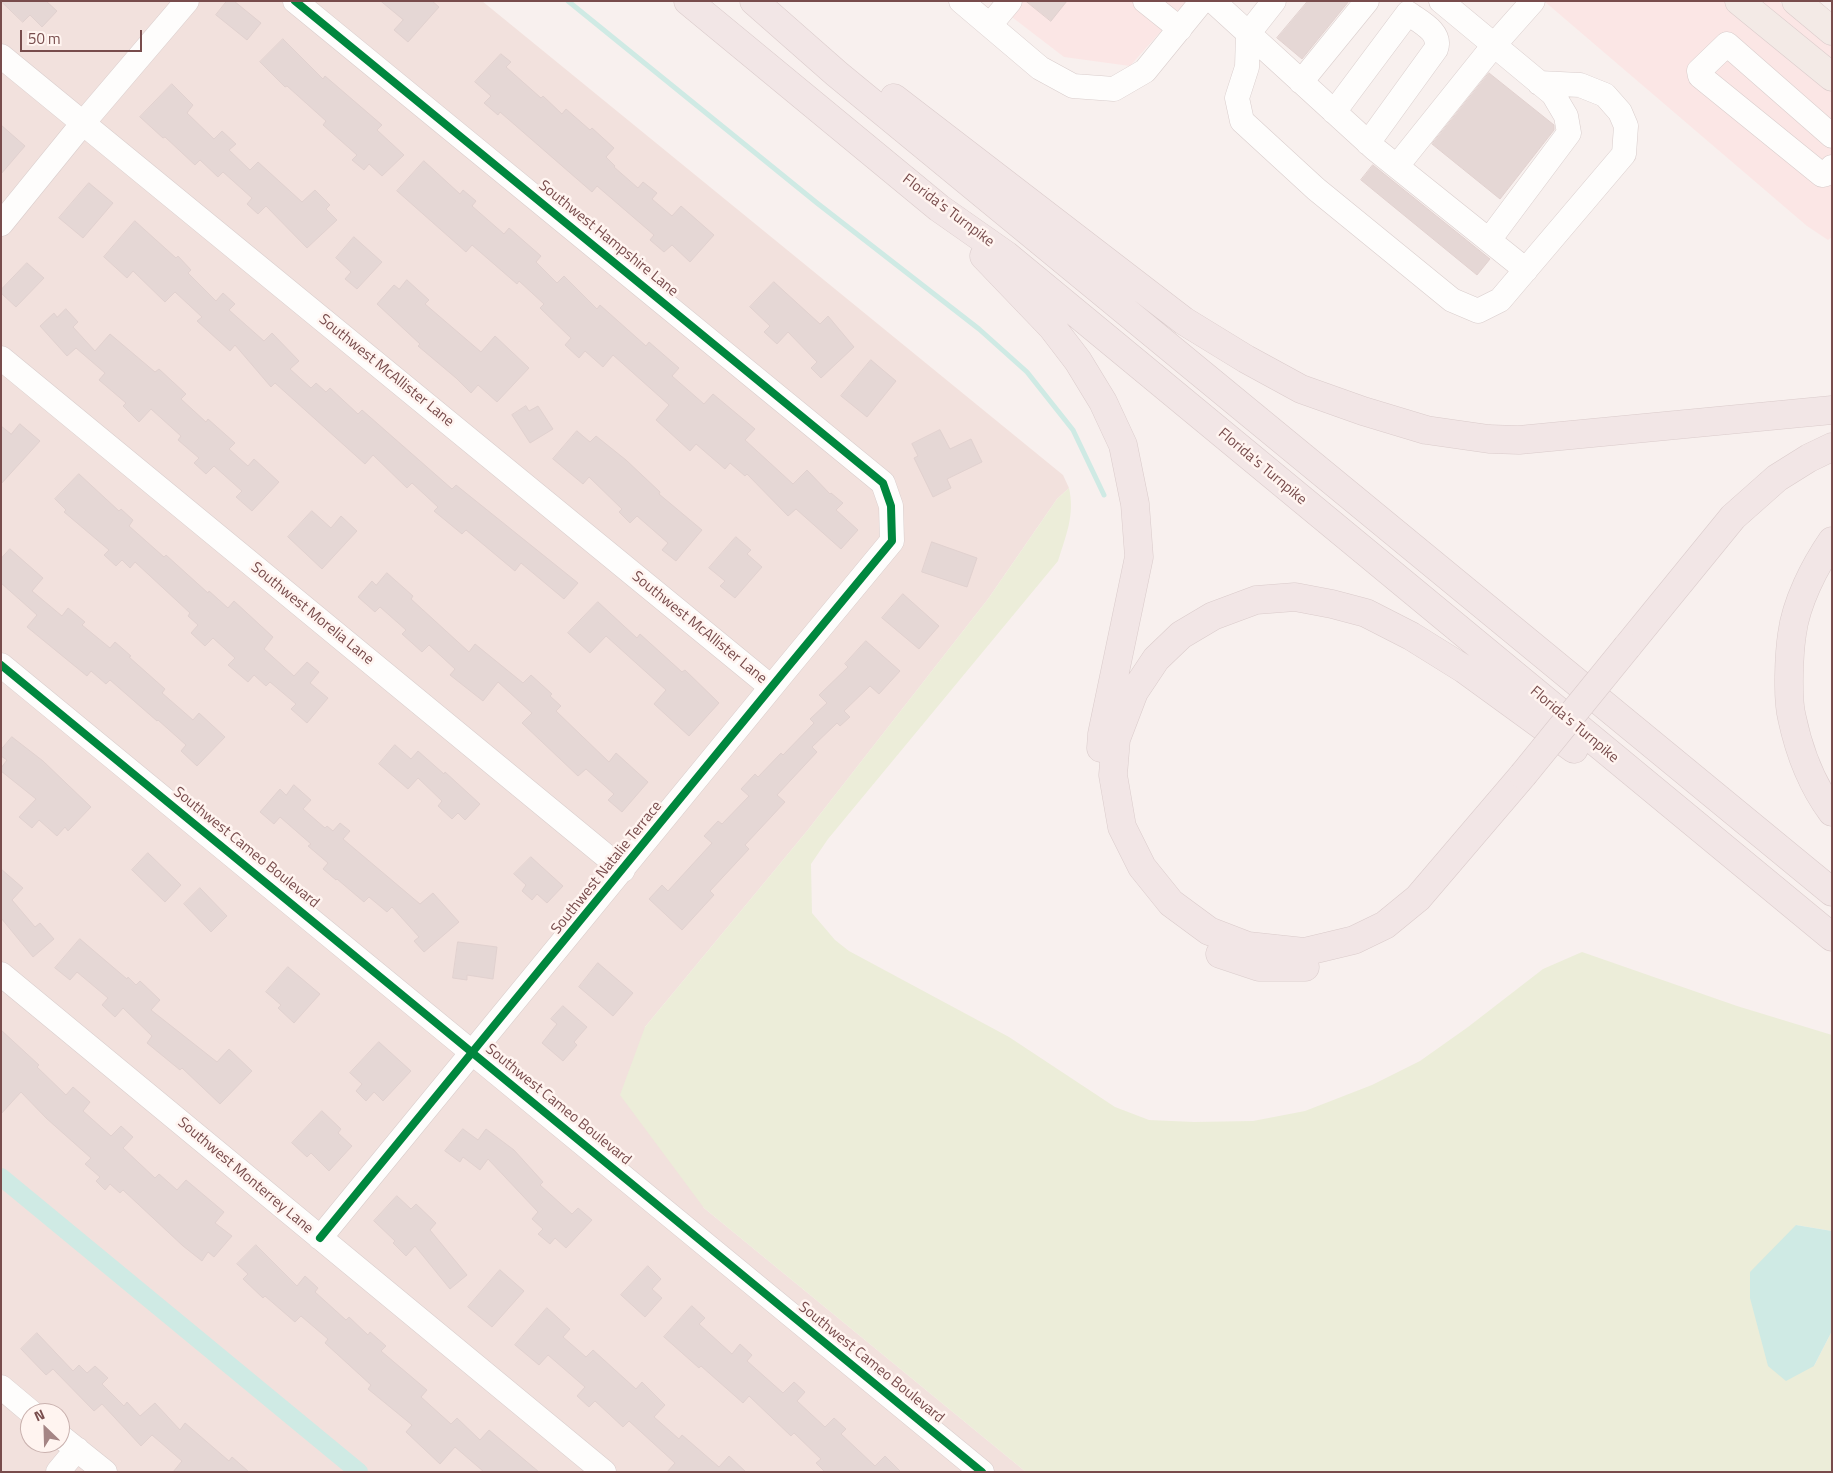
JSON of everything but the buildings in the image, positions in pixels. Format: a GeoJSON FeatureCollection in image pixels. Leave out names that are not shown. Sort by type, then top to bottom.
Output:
{"type":"FeatureCollection","features":[{"type":"Feature","properties":{"kind":"highway","name":"Florida's Turnpike"},"geometry":{"type":"LineString","coordinates":[[688,1],[939,208],[1006,255],[1832,937]]}},
{"type":"Feature","properties":{"kind":"highway"},"geometry":{"type":"LineString","coordinates":[[754,2],[844,60],[1184,321],[1246,359],[1301,389],[1363,411],[1426,430],[1509,440],[1832,410]]}},
{"type":"Feature","properties":{"kind":"highway"},"geometry":{"type":"LineString","coordinates":[[754,2],[852,87],[1832,892]]}},
{"type":"Feature","properties":{"kind":"highway"},"geometry":{"type":"LineString","coordinates":[[939,208],[1052,327],[1078,361],[1103,402],[1122,445],[1135,504],[1139,557],[1102,734],[1098,787],[1105,830],[1126,877],[1158,917],[1203,948],[1259,967],[1319,967],[1365,955],[1403,934],[1432,908],[1633,652],[1733,517],[1777,478],[1809,458],[1832,447]]}},
{"type":"Feature","properties":{"kind":"highway"},"geometry":{"type":"LineString","coordinates":[[1633,652],[1750,524],[1788,492],[1832,466]]}},
{"type":"Feature","properties":{"kind":"highway"},"geometry":{"type":"LineString","coordinates":[[1832,541],[1817,562],[1798,609],[1792,634],[1790,675],[1791,716],[1804,761],[1832,812]]}},
{"type":"Feature","properties":{"kind":"highway"},"geometry":{"type":"LineString","coordinates":[[1531,781],[1418,898],[1385,925],[1354,940],[1304,952],[1248,946],[1209,931],[1171,903],[1142,868],[1122,827],[1114,775],[1116,739],[1134,692],[1156,659],[1181,635],[1213,616],[1256,600],[1295,597],[1332,604],[1366,614],[1411,636],[1464,669],[1790,904]]}},
{"type":"Feature","properties":{"kind":"main road"},"geometry":{"type":"LineString","coordinates":[[1739,1],[1832,77]]}},
{"type":"Feature","properties":{"kind":"main road"},"geometry":{"type":"LineString","coordinates":[[1796,1],[1832,31]]}},
{"type":"Feature","properties":{"kind":"street"},"geometry":{"type":"LineString","coordinates":[[1,224],[83,123],[187,1]]}},
{"type":"Feature","properties":{"kind":"street","name":"Southwest Hampshire Lane"},"geometry":{"type":"LineString","coordinates":[[295,1],[856,460],[882,483],[891,506]]}},
{"type":"Feature","properties":{"kind":"street"},"geometry":{"type":"LineString","coordinates":[[961,1],[1040,68],[1073,86],[1114,89],[1145,71],[1202,1]]}},
{"type":"Feature","properties":{"kind":"street"},"geometry":{"type":"LineString","coordinates":[[990,25],[1010,1]]}},
{"type":"Feature","properties":{"kind":"street"},"geometry":{"type":"LineString","coordinates":[[1145,1],[1180,29]]}},
{"type":"Feature","properties":{"kind":"street"},"geometry":{"type":"LineString","coordinates":[[1213,1],[1368,142],[1526,270]]}},
{"type":"Feature","properties":{"kind":"street"},"geometry":{"type":"LineString","coordinates":[[1274,1],[1248,34],[1246,67],[1237,98],[1242,121],[1316,189],[1452,300],[1478,311],[1500,300],[1624,154],[1626,126],[1620,112],[1605,96],[1580,86],[1539,83]]}},
{"type":"Feature","properties":{"kind":"street"},"geometry":{"type":"LineString","coordinates":[[1301,82],[1366,1]]}},
{"type":"Feature","properties":{"kind":"street"},"geometry":{"type":"LineString","coordinates":[[1441,1],[1553,94],[1566,116],[1569,133],[1490,240]]}},
{"type":"Feature","properties":{"kind":"street"},"geometry":{"type":"LineString","coordinates":[[1397,166],[1494,45],[1533,1]]}},
{"type":"Feature","properties":{"kind":"street"},"geometry":{"type":"LineString","coordinates":[[1334,112],[1400,7],[1430,30],[1437,38],[1438,44],[1436,49],[1368,142]]}},
{"type":"Feature","properties":{"kind":"street"},"geometry":{"type":"LineString","coordinates":[[1827,171],[1700,76],[1699,71],[1727,44],[1832,136]]}},
{"type":"Feature","properties":{"kind":"street","name":"Southwest McAllister Lane"},"geometry":{"type":"LineString","coordinates":[[1,56],[770,687]]}},
{"type":"Feature","properties":{"kind":"street","name":"Southwest Morelia Lane"},"geometry":{"type":"LineString","coordinates":[[1,358],[623,870]]}},
{"type":"Feature","properties":{"kind":"street","name":"Southwest Natalie Terrace"},"geometry":{"type":"LineString","coordinates":[[320,1238],[623,870],[770,687],[892,541],[891,506]]}},
{"type":"Feature","properties":{"kind":"street","name":"Southwest Cameo Boulevard"},"geometry":{"type":"LineString","coordinates":[[1,665],[982,1472]]}},
{"type":"Feature","properties":{"kind":"street","name":"Southwest Monterrey Lane"},"geometry":{"type":"LineString","coordinates":[[1,974],[604,1472]]}},
{"type":"Feature","properties":{"kind":"street"},"geometry":{"type":"LineString","coordinates":[[1,1388],[20,1403]]}},
{"type":"Feature","properties":{"kind":"street"},"geometry":{"type":"LineString","coordinates":[[70,1444],[105,1472]]}},
{"type":"Feature","properties":{"kind":"street"},"geometry":{"type":"LineString","coordinates":[[58,1472],[64,1453]]}},
{"type":"Feature","properties":{"kind":"shaded area"},"geometry":{"type":"Polygon","coordinates":[[[1,1],[482,1],[1063,475],[1069,488],[1057,499],[988,599],[807,831],[645,1027],[704,1208],[1026,1472],[1,1472],[1,1]]]}},
{"type":"Feature","properties":{"kind":"shaded area"},"geometry":{"type":"Polygon","coordinates":[[[991,1],[1188,1],[1130,66],[1064,57],[991,1]]]}},
{"type":"Feature","properties":{"kind":"shaded area"},"geometry":{"type":"Polygon","coordinates":[[[1544,1],[1725,1],[1832,88],[1832,237],[1828,240],[1807,226],[1544,1]]]}},
{"type":"Feature","properties":{"kind":"shaded area"},"geometry":{"type":"Polygon","coordinates":[[[1753,1],[1778,1],[1832,45],[1832,66],[1753,1]]]}},
{"type":"Feature","properties":{"kind":"green space"},"geometry":{"type":"Polygon","coordinates":[[[1069,488],[1071,498],[1070,516],[1067,534],[1058,561],[828,839],[811,864],[812,913],[835,940],[849,951],[1009,1037],[1115,1107],[1149,1120],[1194,1122],[1253,1121],[1305,1111],[1372,1085],[1420,1061],[1468,1027],[1543,969],[1582,952],[1737,1006],[1832,1035],[1832,1231],[1796,1225],[1814,1366],[1832,1331],[1832,1472],[1026,1472],[704,1208],[620,1095],[645,1027],[807,831],[988,599],[1057,499],[1069,488]]]}},
{"type":"Feature","properties":{"kind":"water"},"geometry":{"type":"Polygon","coordinates":[[[1796,1225],[1832,1231],[1832,1331],[1814,1366],[1786,1381],[1768,1366],[1750,1298],[1750,1272],[1796,1225]]]}},
{"type":"Feature","properties":{"kind":"waterway"},"geometry":{"type":"LineString","coordinates":[[568,1],[817,203],[979,329],[1027,372],[1073,430],[1104,495]]}},
{"type":"Feature","properties":{"kind":"waterway"},"geometry":{"type":"LineString","coordinates":[[1,1177],[359,1472]]}},
{"type":"Feature","properties":{"kind":"cycle path"},"geometry":{"type":"LineString","coordinates":[[295,1],[883,483],[891,506],[892,541],[320,1238]]}},
{"type":"Feature","properties":{"kind":"cycle path"},"geometry":{"type":"LineString","coordinates":[[1,665],[982,1472]]}}]}
